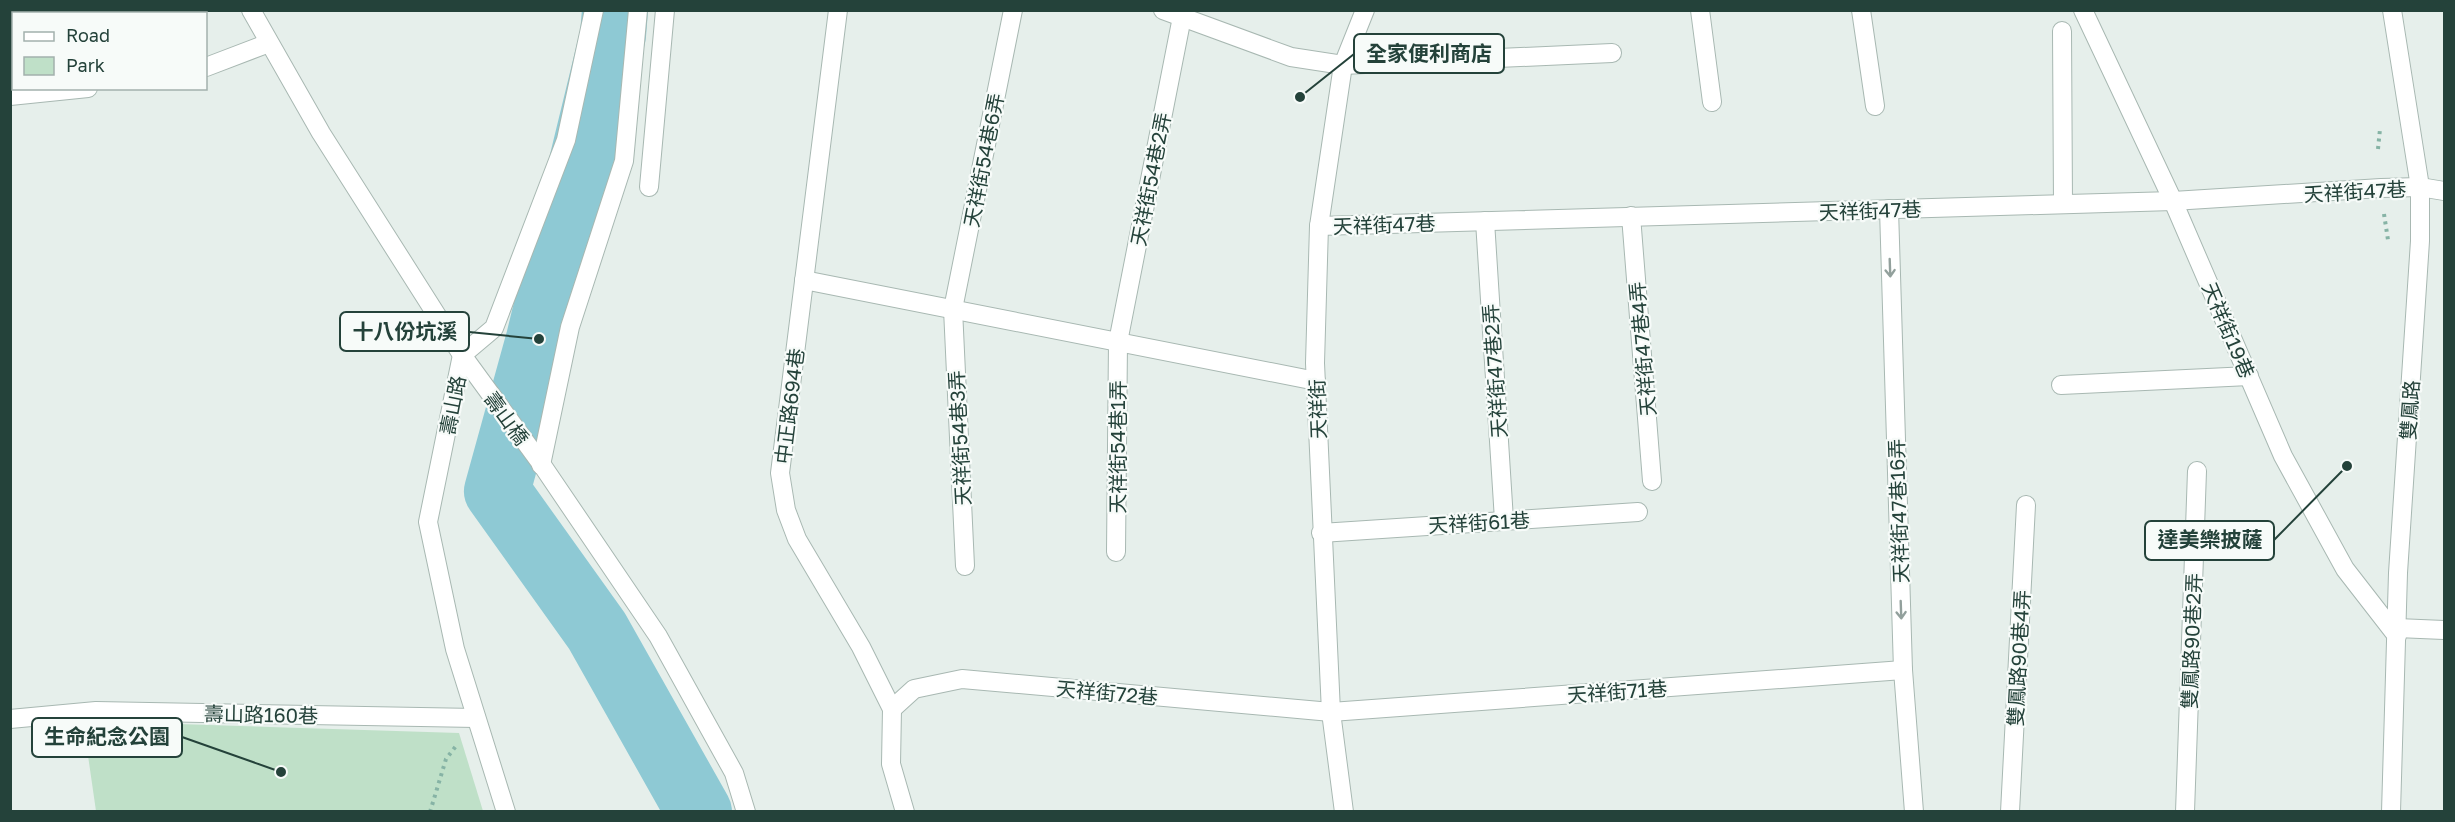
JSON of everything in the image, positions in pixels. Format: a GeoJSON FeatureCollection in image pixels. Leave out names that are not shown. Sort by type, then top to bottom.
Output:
{"type":"FeatureCollection","features":[{"type":"Feature","properties":{"kind":"street","name":"壽山路"},"geometry":{"type":"LineString","coordinates":[[251,10],[321,133],[462,355],[428,522],[455,649],[506,812]]}},
{"type":"Feature","properties":{"kind":"street"},"geometry":{"type":"LineString","coordinates":[[462,355],[494,328],[566,140],[594,10]]}},
{"type":"Feature","properties":{"kind":"street"},"geometry":{"type":"LineString","coordinates":[[541,464],[570,327],[624,161],[638,10]]}},
{"type":"Feature","properties":{"kind":"street"},"geometry":{"type":"LineString","coordinates":[[649,187],[665,10]]}},
{"type":"Feature","properties":{"kind":"street","name":"中正路694巷"},"geometry":{"type":"LineString","coordinates":[[838,10],[780,473],[786,510],[797,539],[861,647],[892,708],[891,764],[905,812]]}},
{"type":"Feature","properties":{"kind":"street","name":"天祥街54巷6弄"},"geometry":{"type":"LineString","coordinates":[[953,309],[1013,10]]}},
{"type":"Feature","properties":{"kind":"street"},"geometry":{"type":"LineString","coordinates":[[1163,10],[1291,57],[1343,65],[1612,53]]}},
{"type":"Feature","properties":{"kind":"street","name":"天祥街"},"geometry":{"type":"LineString","coordinates":[[1344,812],[1331,712],[1321,533],[1316,381],[1319,226],[1343,65],[1365,10]]}},
{"type":"Feature","properties":{"kind":"street"},"geometry":{"type":"LineString","coordinates":[[1701,10],[1712,102]]}},
{"type":"Feature","properties":{"kind":"street"},"geometry":{"type":"LineString","coordinates":[[1861,10],[1875,106]]}},
{"type":"Feature","properties":{"kind":"street","name":"天祥街19巷"},"geometry":{"type":"LineString","coordinates":[[2083,10],[2173,201],[2283,456],[2345,569],[2397,632]]}},
{"type":"Feature","properties":{"kind":"street","name":"雙鳳路"},"geometry":{"type":"LineString","coordinates":[[2391,812],[2398,573],[2420,241],[2420,187],[2392,10]]}},
{"type":"Feature","properties":{"kind":"street","name":"天祥街54巷2弄"},"geometry":{"type":"LineString","coordinates":[[1118,342],[1182,17]]}},
{"type":"Feature","properties":{"kind":"street"},"geometry":{"type":"LineString","coordinates":[[2062,31],[2063,204]]}},
{"type":"Feature","properties":{"kind":"street"},"geometry":{"type":"LineString","coordinates":[[207,67],[269,43]]}},
{"type":"Feature","properties":{"kind":"street"},"geometry":{"type":"LineString","coordinates":[[10,96],[68,90]]}},
{"type":"Feature","properties":{"kind":"street","name":"天祥街47巷"},"geometry":{"type":"LineString","coordinates":[[1319,226],[2173,201],[2420,187],[2445,191]]}},
{"type":"Feature","properties":{"kind":"street","name":"天祥街47巷16弄"},"geometry":{"type":"LineString","coordinates":[[1888,209],[1903,670],[1914,812]]}},
{"type":"Feature","properties":{"kind":"street","name":"天祥街47巷4弄"},"geometry":{"type":"LineString","coordinates":[[1631,216],[1652,481]]}},
{"type":"Feature","properties":{"kind":"street","name":"天祥街47巷2弄"},"geometry":{"type":"LineString","coordinates":[[1485,221],[1504,520]]}},
{"type":"Feature","properties":{"kind":"street"},"geometry":{"type":"LineString","coordinates":[[804,280],[1316,381]]}},
{"type":"Feature","properties":{"kind":"street","name":"天祥街54巷3弄"},"geometry":{"type":"LineString","coordinates":[[953,309],[965,566]]}},
{"type":"Feature","properties":{"kind":"street","name":"天祥街54巷1弄"},"geometry":{"type":"LineString","coordinates":[[1116,552],[1118,342]]}},
{"type":"Feature","properties":{"kind":"street","name":"壽山橋"},"geometry":{"type":"LineString","coordinates":[[462,355],[541,464],[658,636],[734,773],[746,812]]}},
{"type":"Feature","properties":{"kind":"street"},"geometry":{"type":"LineString","coordinates":[[2061,386],[2249,376]]}},
{"type":"Feature","properties":{"kind":"street","name":"雙鳳路90巷2弄"},"geometry":{"type":"LineString","coordinates":[[2185,812],[2197,471]]}},
{"type":"Feature","properties":{"kind":"street","name":"雙鳳路90巷4弄"},"geometry":{"type":"LineString","coordinates":[[2010,812],[2026,505]]}},
{"type":"Feature","properties":{"kind":"street","name":"天祥街61巷"},"geometry":{"type":"LineString","coordinates":[[1321,533],[1638,512]]}},
{"type":"Feature","properties":{"kind":"street"},"geometry":{"type":"LineString","coordinates":[[2397,632],[2445,630]]}},
{"type":"Feature","properties":{"kind":"street","name":"天祥街71巷"},"geometry":{"type":"LineString","coordinates":[[1331,712],[1903,670]]}},
{"type":"Feature","properties":{"kind":"street","name":"天祥街72巷"},"geometry":{"type":"LineString","coordinates":[[892,708],[914,689],[962,679],[1331,712]]}},
{"type":"Feature","properties":{"kind":"street","name":"壽山路160巷"},"geometry":{"type":"LineString","coordinates":[[10,719],[96,711],[476,718]]}},
{"type":"Feature","properties":{"kind":"path"},"geometry":{"type":"LineString","coordinates":[[2378,149],[2381,126]]}},
{"type":"Feature","properties":{"kind":"path"},"geometry":{"type":"LineString","coordinates":[[2383,210],[2388,240]]}},
{"type":"Feature","properties":{"kind":"path"},"geometry":{"type":"LineString","coordinates":[[430,812],[446,759],[476,718]]}},
{"type":"Feature","properties":{"kind":"green space"},"geometry":{"type":"Polygon","coordinates":[[[83,721],[459,733],[483,811],[96,811],[83,721]]]}},
{"type":"Feature","properties":{"kind":"waterway"},"geometry":{"type":"LineString","coordinates":[[615,10],[613,35],[539,339],[497,491],[597,631],[699,812]]}},
{"type":"Feature","properties":{"kind":"place","name":"全家便利商店"},"geometry":{"type":"Point","coordinates":[1300,97]}},
{"type":"Feature","properties":{"kind":"place","name":"十八份坑溪"},"geometry":{"type":"Point","coordinates":[539,339]}},
{"type":"Feature","properties":{"kind":"place","name":"達美樂披薩"},"geometry":{"type":"Point","coordinates":[2347,466]}},
{"type":"Feature","properties":{"kind":"place","name":"生命紀念公園"},"geometry":{"type":"Point","coordinates":[281,772]}}]}
